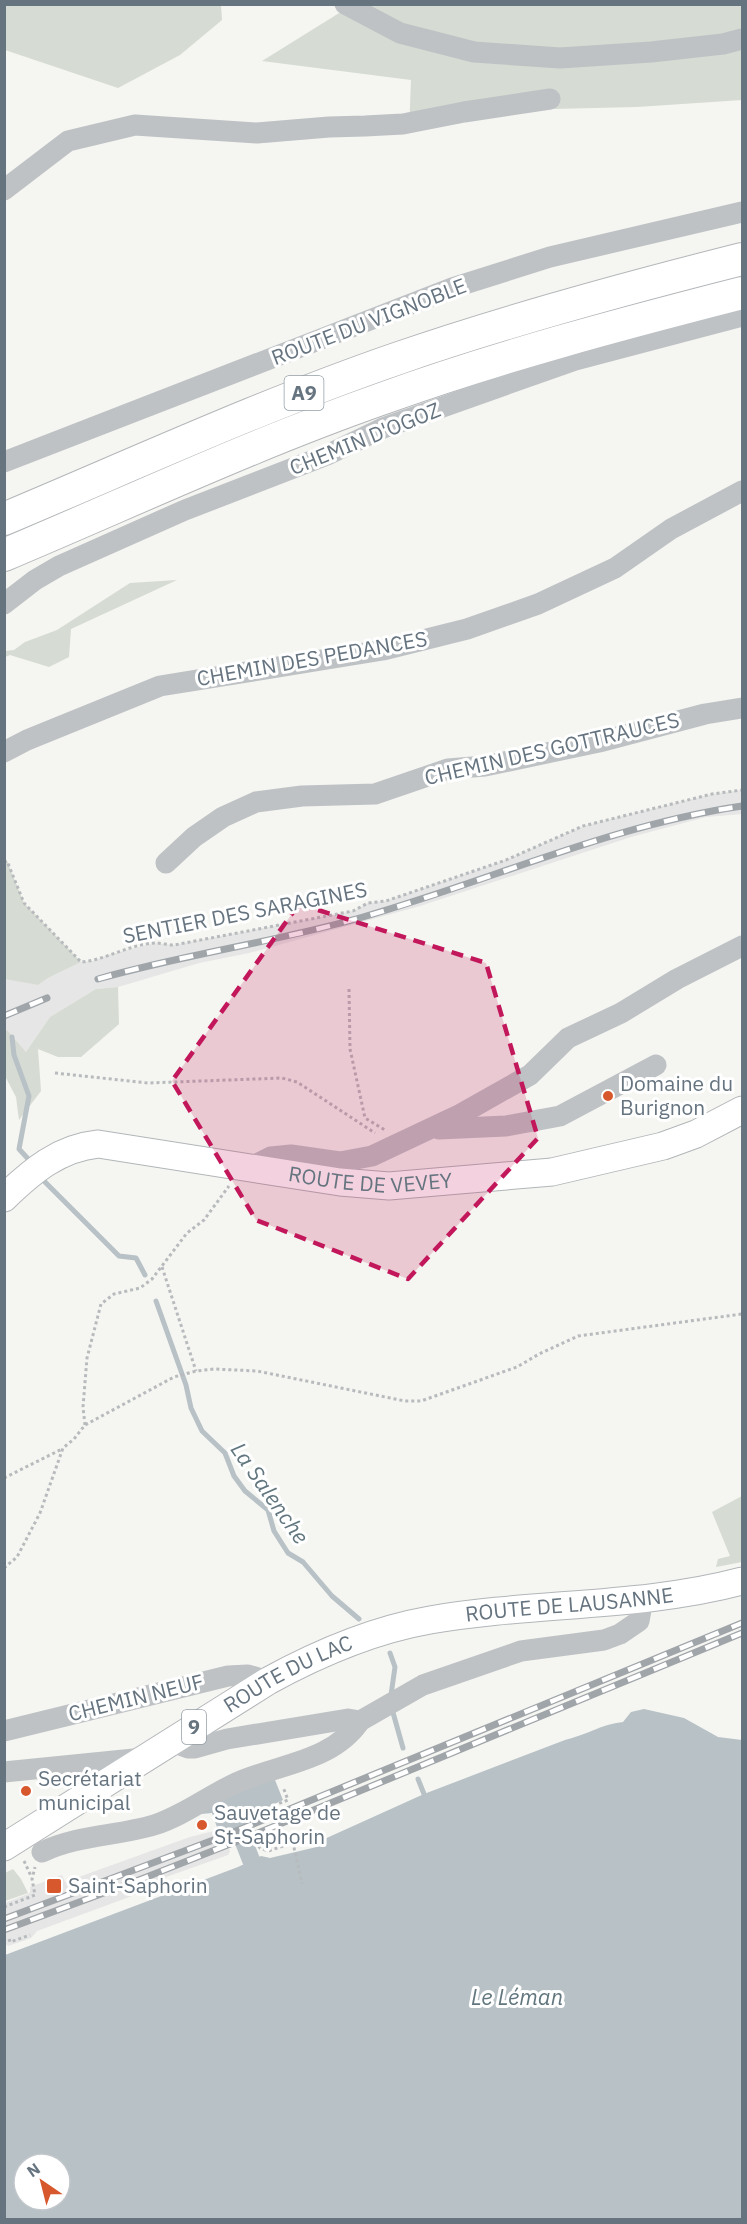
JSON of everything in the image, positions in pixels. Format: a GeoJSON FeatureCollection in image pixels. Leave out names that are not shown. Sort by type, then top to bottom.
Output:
{"type":"FeatureCollection","features":[{"type":"Feature","properties":{"kind":"highway","name":"A9"},"geometry":{"type":"LineString","coordinates":[[4,519],[313,390],[487,328],[612,292],[742,259]]}},
{"type":"Feature","properties":{"kind":"highway","name":"A9"},"geometry":{"type":"LineString","coordinates":[[4,555],[274,440],[381,399],[479,365],[567,339],[742,293]]}},
{"type":"Feature","properties":{"kind":"main road","name":"ROUTE DE VEVEY"},"geometry":{"type":"LineString","coordinates":[[4,1198],[54,1157],[68,1150],[98,1144],[340,1182],[389,1186],[552,1172],[663,1146],[696,1134],[742,1110]]}},
{"type":"Feature","properties":{"kind":"main road","name":"ROUTE DE LAUSANNE"},"geometry":{"type":"LineString","coordinates":[[395,1628],[462,1615],[643,1599],[742,1581]]}},
{"type":"Feature","properties":{"kind":"main road","name":"ROUTE DU LAC"},"geometry":{"type":"LineString","coordinates":[[23,1853],[146,1758],[268,1681],[331,1649],[395,1628]]}},
{"type":"Feature","properties":{"kind":"street"},"geometry":{"type":"LineString","coordinates":[[345,4],[400,33],[474,52],[560,58],[651,52],[723,44],[742,39]]}},
{"type":"Feature","properties":{"kind":"street"},"geometry":{"type":"LineString","coordinates":[[4,190],[68,141],[135,124],[257,133],[404,124],[464,111],[550,99]]}},
{"type":"Feature","properties":{"kind":"street","name":"ROUTE DU VIGNOBLE"},"geometry":{"type":"LineString","coordinates":[[4,462],[452,288],[550,257],[742,212]]}},
{"type":"Feature","properties":{"kind":"street","name":"CHEMIN D'OGOZ"},"geometry":{"type":"LineString","coordinates":[[4,604],[35,580],[59,566],[185,510],[327,455],[383,428],[575,360],[742,316]]}},
{"type":"Feature","properties":{"kind":"street","name":"CHEMIN DES PEDANCES"},"geometry":{"type":"LineString","coordinates":[[4,752],[27,740],[160,687],[382,650],[467,629],[538,604],[615,568],[671,529],[742,491]]}},
{"type":"Feature","properties":{"kind":"street","name":"CHEMIN DES GOTTRAUCES"},"geometry":{"type":"LineString","coordinates":[[166,863],[194,837],[223,817],[256,802],[302,795],[375,794],[448,769],[485,766],[599,742],[705,714],[742,708]]}},
{"type":"Feature","properties":{"kind":"street"},"geometry":{"type":"LineString","coordinates":[[426,1130],[461,1114],[530,1075],[568,1038],[621,1013],[677,979],[742,946]]}},
{"type":"Feature","properties":{"kind":"street"},"geometry":{"type":"LineString","coordinates":[[252,1167],[271,1157],[291,1155],[340,1162],[372,1156],[395,1137],[426,1130],[506,1126],[560,1116],[656,1065]]}},
{"type":"Feature","properties":{"kind":"street"},"geometry":{"type":"LineString","coordinates":[[23,1853],[165,1821],[239,1782],[326,1751],[350,1735],[360,1721],[423,1685],[521,1652],[604,1640],[620,1634],[639,1621],[643,1599]]}},
{"type":"Feature","properties":{"kind":"street","name":"CHEMIN NEUF"},"geometry":{"type":"LineString","coordinates":[[4,1731],[228,1676],[248,1675],[268,1681]]}},
{"type":"Feature","properties":{"kind":"street"},"geometry":{"type":"LineString","coordinates":[[172,1742],[195,1748],[240,1736],[348,1719],[360,1721]]}},
{"type":"Feature","properties":{"kind":"street"},"geometry":{"type":"LineString","coordinates":[[4,1772],[146,1758]]}},
{"type":"Feature","properties":{"kind":"path","name":"SENTIER DES SARAGINES"},"geometry":{"type":"LineString","coordinates":[[4,862],[6,861],[24,903],[81,962],[93,961],[154,943],[174,945],[353,911],[368,903],[386,901],[506,860],[583,826],[649,808],[742,790]]}},
{"type":"Feature","properties":{"kind":"path"},"geometry":{"type":"LineString","coordinates":[[349,989],[350,1049],[365,1118],[395,1137]]}},
{"type":"Feature","properties":{"kind":"path"},"geometry":{"type":"LineString","coordinates":[[55,1073],[148,1083],[282,1078],[297,1082],[379,1135],[395,1137]]}},
{"type":"Feature","properties":{"kind":"path"},"geometry":{"type":"LineString","coordinates":[[85,1425],[83,1407],[87,1358],[101,1304],[114,1294],[140,1288],[162,1267],[187,1233],[204,1220],[231,1184],[252,1167]]}},
{"type":"Feature","properties":{"kind":"path"},"geometry":{"type":"LineString","coordinates":[[162,1267],[196,1371]]}},
{"type":"Feature","properties":{"kind":"path"},"geometry":{"type":"LineString","coordinates":[[4,1478],[63,1448],[85,1425],[174,1377],[196,1371],[214,1369],[257,1371],[405,1401],[421,1401],[517,1367],[578,1336],[742,1314]]}},
{"type":"Feature","properties":{"kind":"path"},"geometry":{"type":"LineString","coordinates":[[4,1568],[16,1557],[40,1513],[63,1448]]}},
{"type":"Feature","properties":{"kind":"path"},"geometry":{"type":"LineString","coordinates":[[247,1820],[255,1813],[286,1801]]}},
{"type":"Feature","properties":{"kind":"path"},"geometry":{"type":"LineString","coordinates":[[255,1842],[260,1848],[268,1851],[293,1844],[302,1884]]}},
{"type":"Feature","properties":{"kind":"path"},"geometry":{"type":"LineString","coordinates":[[23,1853],[32,1877]]}},
{"type":"Feature","properties":{"kind":"path"},"geometry":{"type":"LineString","coordinates":[[4,1907],[35,1895],[33,1887]]}},
{"type":"Feature","properties":{"kind":"path"},"geometry":{"type":"LineString","coordinates":[[9,1939],[10,1942],[30,1935]]}},
{"type":"Feature","properties":{"kind":"highlighted area"},"geometry":{"type":"Polygon","coordinates":[[[299,904],[486,963],[538,1138],[408,1279],[256,1220],[172,1081],[299,904]]]}},
{"type":"Feature","properties":{"kind":"shaded area"},"geometry":{"type":"Polygon","coordinates":[[[5,4],[221,5],[222,20],[180,55],[118,88],[5,50],[5,4]]]}},
{"type":"Feature","properties":{"kind":"shaded area"},"geometry":{"type":"Polygon","coordinates":[[[339,5],[742,5],[742,100],[637,107],[511,110],[409,133],[411,80],[262,61],[344,10],[339,5]]]}},
{"type":"Feature","properties":{"kind":"shaded area"},"geometry":{"type":"Polygon","coordinates":[[[177,580],[71,629],[69,657],[49,667],[10,655],[5,657],[5,651],[14,650],[25,642],[57,630],[130,583],[177,580]]]}},
{"type":"Feature","properties":{"kind":"shaded area"},"geometry":{"type":"Polygon","coordinates":[[[742,790],[742,814],[706,817],[631,837],[420,906],[249,953],[199,963],[118,987],[96,989],[50,1017],[26,1052],[7,1030],[5,1031],[5,978],[38,985],[81,962],[93,961],[154,943],[174,945],[353,911],[368,903],[386,901],[506,860],[583,826],[712,794],[742,790]]]}},
{"type":"Feature","properties":{"kind":"shaded area"},"geometry":{"type":"Polygon","coordinates":[[[7,861],[24,903],[81,962],[38,985],[5,979],[4,862],[7,861]]]}},
{"type":"Feature","properties":{"kind":"shaded area"},"geometry":{"type":"Polygon","coordinates":[[[118,987],[119,1024],[81,1057],[58,1057],[38,1049],[41,1091],[19,1120],[16,1097],[5,1076],[5,1031],[7,1030],[26,1052],[50,1017],[96,989],[118,987]]]}},
{"type":"Feature","properties":{"kind":"shaded area"},"geometry":{"type":"Polygon","coordinates":[[[742,1496],[742,1562],[716,1567],[718,1559],[730,1556],[712,1512],[742,1496]]]}},
{"type":"Feature","properties":{"kind":"shaded area"},"geometry":{"type":"Polygon","coordinates":[[[222,1830],[230,1851],[228,1855],[166,1877],[167,1883],[37,1931],[31,1938],[8,1946],[5,1943],[5,1903],[30,1893],[30,1887],[62,1875],[65,1882],[190,1837],[222,1830]]]}},
{"type":"Feature","properties":{"kind":"shaded area"},"geometry":{"type":"Polygon","coordinates":[[[13,1869],[28,1893],[5,1901],[5,1873],[13,1869]]]}},
{"type":"Feature","properties":{"kind":"water","name":"Le Léman"},"geometry":{"type":"Polygon","coordinates":[[[644,1709],[684,1718],[718,1737],[742,1740],[742,2219],[5,2219],[5,1955],[238,1867],[261,1856],[270,1858],[321,1846],[320,1841],[424,1794],[565,1740],[623,1722],[631,1712],[644,1709]]]}},
{"type":"Feature","properties":{"kind":"water"},"geometry":{"type":"Polygon","coordinates":[[[273,1775],[283,1800],[244,1818],[245,1821],[218,1830],[212,1813],[201,1814],[208,1804],[273,1775]]]}},
{"type":"Feature","properties":{"kind":"waterway","name":"La Salenche"},"geometry":{"type":"LineString","coordinates":[[12,1037],[14,1055],[29,1096],[19,1149],[31,1162]]}},
{"type":"Feature","properties":{"kind":"waterway","name":"La Salenche"},"geometry":{"type":"LineString","coordinates":[[41,1178],[119,1256],[136,1258],[145,1275]]}},
{"type":"Feature","properties":{"kind":"waterway","name":"La Salenche"},"geometry":{"type":"LineString","coordinates":[[156,1301],[186,1385],[191,1408],[202,1431],[225,1453],[234,1476],[245,1491],[268,1510],[274,1531],[288,1553],[303,1562],[332,1596],[359,1619]]}},
{"type":"Feature","properties":{"kind":"waterway","name":"La Salenche"},"geometry":{"type":"LineString","coordinates":[[390,1653],[395,1667],[391,1695]]}},
{"type":"Feature","properties":{"kind":"waterway","name":"La Salenche"},"geometry":{"type":"LineString","coordinates":[[392,1709],[403,1748]]}},
{"type":"Feature","properties":{"kind":"waterway","name":"La Salenche"},"geometry":{"type":"LineString","coordinates":[[418,1779],[424,1794]]}},
{"type":"Feature","properties":{"kind":"waterway"},"geometry":{"type":"LineString","coordinates":[[237,1824],[251,1860]]}},
{"type":"Feature","properties":{"kind":"railway"},"geometry":{"type":"LineString","coordinates":[[98,979],[164,962],[330,926],[410,903],[551,855],[646,826],[742,806]]}},
{"type":"Feature","properties":{"kind":"railway"},"geometry":{"type":"LineString","coordinates":[[4,1016],[47,998]]}},
{"type":"Feature","properties":{"kind":"railway"},"geometry":{"type":"LineString","coordinates":[[4,1919],[224,1836],[742,1623]]}},
{"type":"Feature","properties":{"kind":"railway"},"geometry":{"type":"LineString","coordinates":[[4,1930],[258,1833],[742,1633]]}},
{"type":"Feature","properties":{"kind":"place","name":"Domaine du Burignon"},"geometry":{"type":"Point","coordinates":[608,1096]}},
{"type":"Feature","properties":{"kind":"place","name":"Secrétariat municipal"},"geometry":{"type":"Point","coordinates":[26,1791]}},
{"type":"Feature","properties":{"kind":"place","name":"Sauvetage de St-Saphorin"},"geometry":{"type":"Point","coordinates":[202,1825]}},
{"type":"Feature","properties":{"kind":"place","name":"Saint-Saphorin"},"geometry":{"type":"Point","coordinates":[54,1886]}}]}
